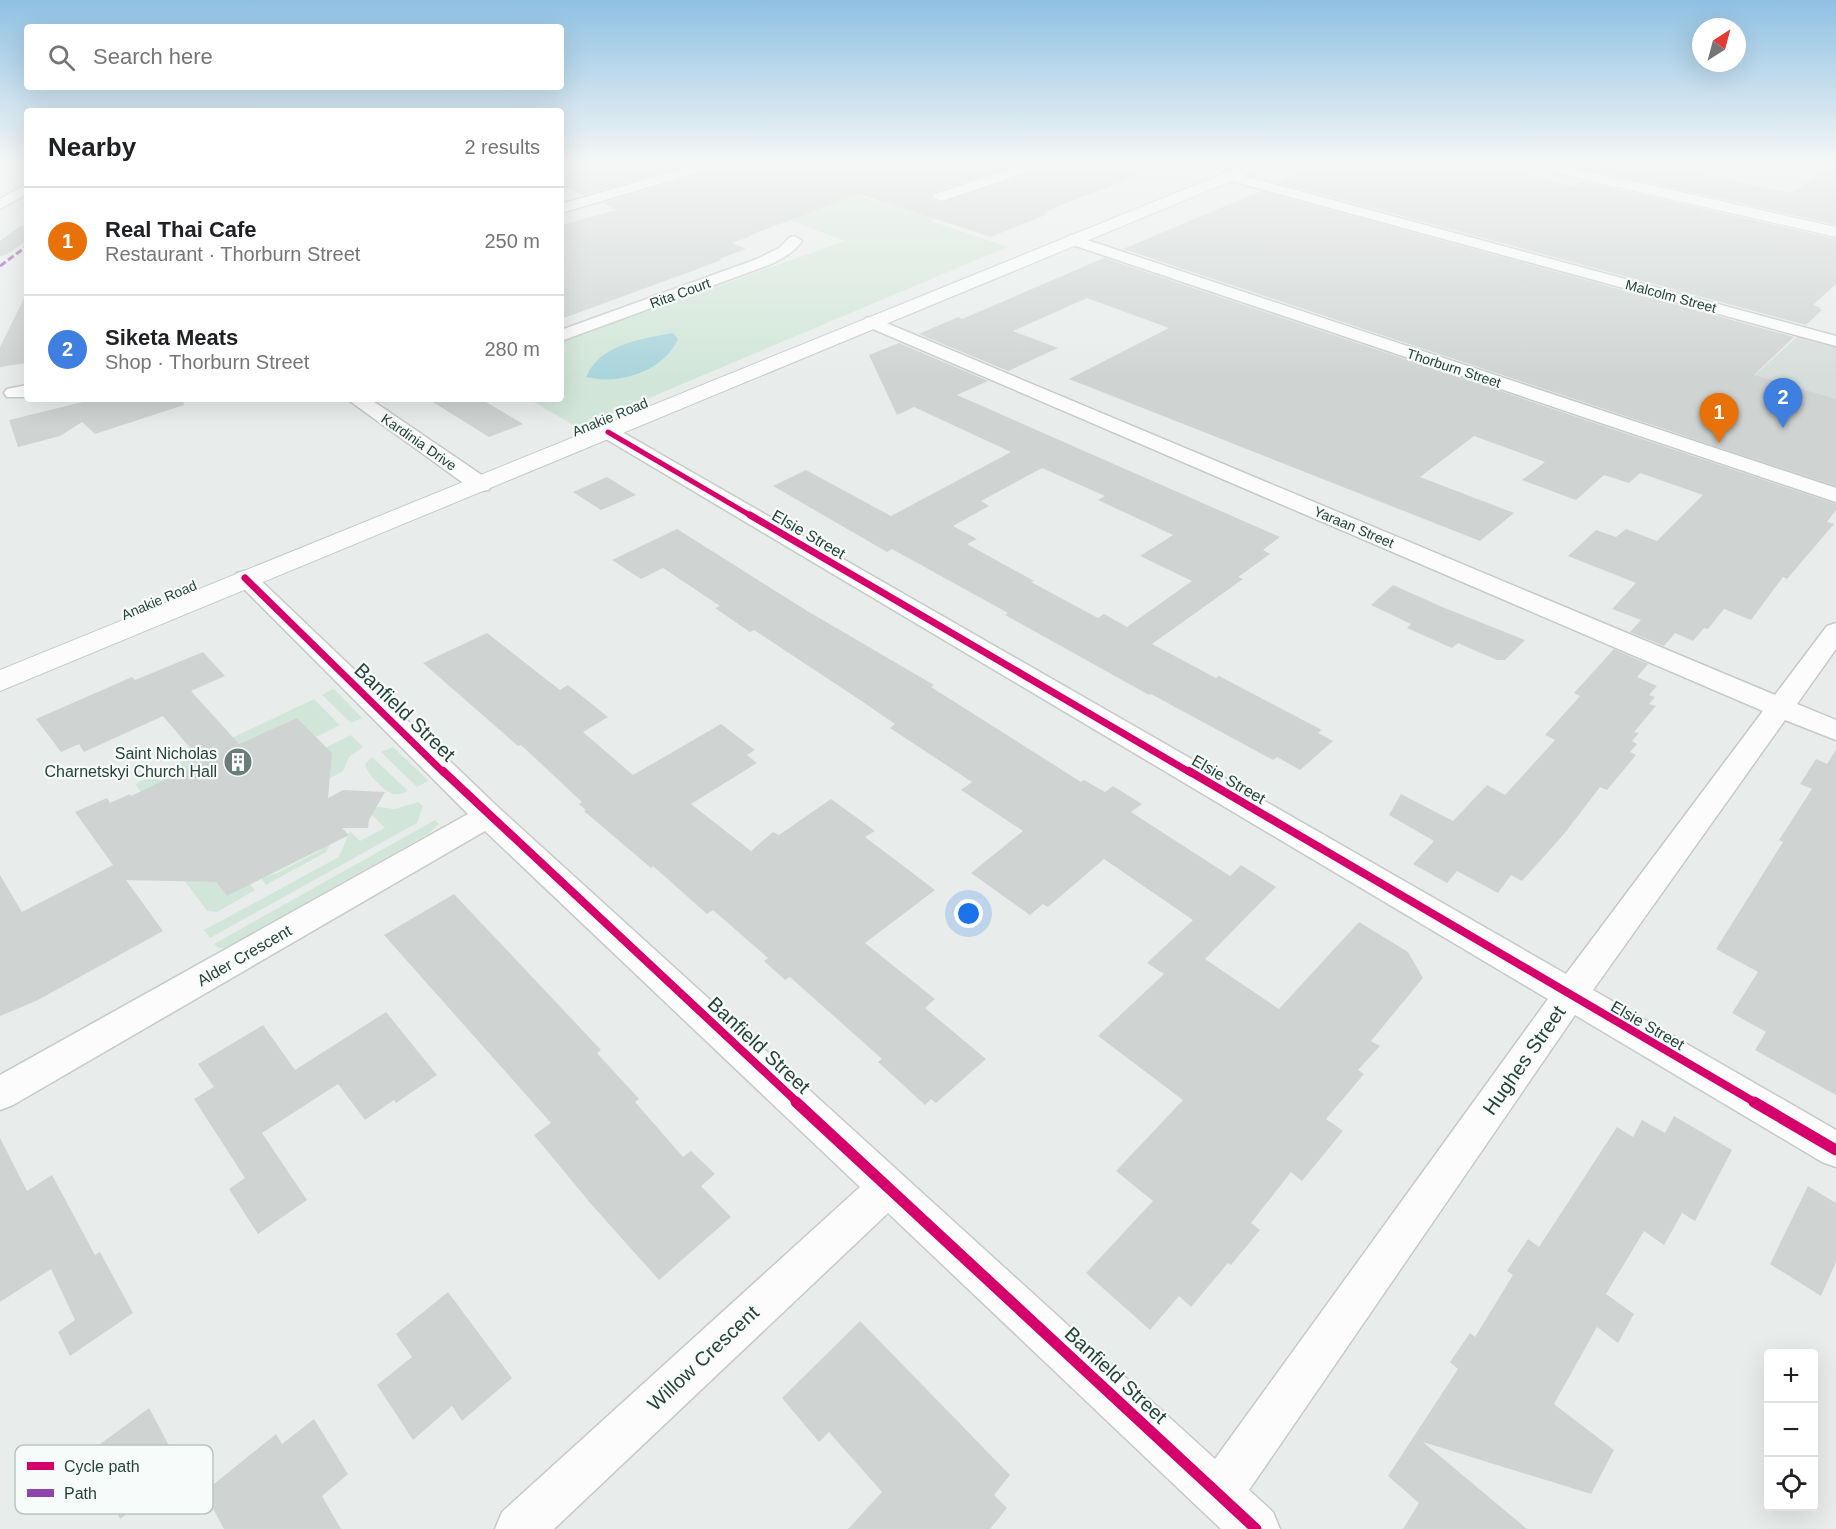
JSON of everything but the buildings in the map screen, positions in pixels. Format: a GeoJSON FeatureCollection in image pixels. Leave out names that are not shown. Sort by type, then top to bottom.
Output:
{"type":"FeatureCollection","features":[{"type":"Feature","properties":{"kind":"highway"},"geometry":{"type":"LineString","coordinates":[[0,250],[21,235]]}},
{"type":"Feature","properties":{"kind":"main road","name":"Anakie Road"},"geometry":{"type":"LineString","coordinates":[[0,681],[245,578],[481,484],[1083,235]]}},
{"type":"Feature","properties":{"kind":"street","name":"Malcolm Street"},"geometry":{"type":"LineString","coordinates":[[1447,235],[1836,341]]}},
{"type":"Feature","properties":{"kind":"street","name":"Thorburn Street"},"geometry":{"type":"LineString","coordinates":[[1072,240],[1836,495]]}},
{"type":"Feature","properties":{"kind":"street","name":"Rita Court"},"geometry":{"type":"LineString","coordinates":[[564,335],[763,262],[785,251],[794,241]]}},
{"type":"Feature","properties":{"kind":"street","name":"Yaraan Street"},"geometry":{"type":"LineString","coordinates":[[872,322],[1836,731]]}},
{"type":"Feature","properties":{"kind":"street","name":"Kardinia Drive"},"geometry":{"type":"LineString","coordinates":[[370,402],[481,484]]}},
{"type":"Feature","properties":{"kind":"street","name":"Elsie Street"},"geometry":{"type":"LineString","coordinates":[[608,432],[1836,1150]]}},
{"type":"Feature","properties":{"kind":"street","name":"Banfield Street"},"geometry":{"type":"LineString","coordinates":[[245,578],[488,816],[1256,1529]]}},
{"type":"Feature","properties":{"kind":"street","name":"Hughes Street"},"geometry":{"type":"LineString","coordinates":[[1218,1493],[1570,995],[1836,631]]}},
{"type":"Feature","properties":{"kind":"street","name":"Alder Crescent"},"geometry":{"type":"LineString","coordinates":[[0,1094],[488,816]]}},
{"type":"Feature","properties":{"kind":"street","name":"Willow Crescent"},"geometry":{"type":"LineString","coordinates":[[519,1529],[888,1187]]}},
{"type":"Feature","properties":{"kind":"shaded area"},"geometry":{"type":"Polygon","coordinates":[[[1799,335],[1836,345],[1836,489],[1684,439],[1799,335]]]}},
{"type":"Feature","properties":{"kind":"green space"},"geometry":{"type":"Polygon","coordinates":[[[830,235],[973,235],[1007,247],[578,428],[534,402],[564,402],[564,341],[845,241],[830,235]]]}},
{"type":"Feature","properties":{"kind":"green space"},"geometry":{"type":"Polygon","coordinates":[[[332,689],[362,718],[351,723],[322,695],[332,689]]]}},
{"type":"Feature","properties":{"kind":"green space"},"geometry":{"type":"Polygon","coordinates":[[[314,699],[340,725],[316,737],[297,718],[171,777],[144,796],[135,784],[314,699]]]}},
{"type":"Feature","properties":{"kind":"green space"},"geometry":{"type":"Polygon","coordinates":[[[351,735],[363,747],[349,757],[343,771],[323,782],[145,838],[351,735]]]}},
{"type":"Feature","properties":{"kind":"green space"},"geometry":{"type":"Polygon","coordinates":[[[393,747],[428,781],[417,787],[381,752],[393,747]]]}},
{"type":"Feature","properties":{"kind":"green space"},"geometry":{"type":"Polygon","coordinates":[[[372,757],[408,791],[393,794],[380,786],[366,768],[365,764],[372,757]]]}},
{"type":"Feature","properties":{"kind":"green space"},"geometry":{"type":"Polygon","coordinates":[[[418,802],[423,806],[417,823],[210,938],[204,930],[339,857],[350,831],[360,841],[385,828],[369,812],[378,807],[395,809],[418,802]]]}},
{"type":"Feature","properties":{"kind":"green space"},"geometry":{"type":"Polygon","coordinates":[[[335,819],[343,820],[326,852],[266,885],[261,878],[277,873],[321,850],[335,819]]]}},
{"type":"Feature","properties":{"kind":"green space"},"geometry":{"type":"Polygon","coordinates":[[[435,820],[439,824],[428,834],[226,948],[218,948],[214,944],[435,820]]]}},
{"type":"Feature","properties":{"kind":"green space"},"geometry":{"type":"Polygon","coordinates":[[[163,851],[190,872],[198,882],[216,882],[227,896],[250,884],[255,890],[217,912],[207,911],[163,851]]]}},
{"type":"Feature","properties":{"kind":"water"},"geometry":{"type":"Polygon","coordinates":[[[673,333],[678,339],[662,360],[651,368],[626,377],[612,379],[586,377],[592,366],[611,350],[635,341],[673,333]]]}},
{"type":"Feature","properties":{"kind":"marked path"},"geometry":{"type":"LineString","coordinates":[[0,266],[24,248]]}},
{"type":"Feature","properties":{"kind":"cycle path"},"geometry":{"type":"LineString","coordinates":[[608,432],[1836,1150]]}},
{"type":"Feature","properties":{"kind":"cycle path"},"geometry":{"type":"LineString","coordinates":[[245,578],[488,816],[1256,1529]]}},
{"type":"Feature","properties":{"kind":"place","name":"Siketa Meats"},"geometry":{"type":"Point","coordinates":[1783,428]}},
{"type":"Feature","properties":{"kind":"place","name":"Real Thai Cafe"},"geometry":{"type":"Point","coordinates":[1719,443]}},
{"type":"Feature","properties":{"kind":"place","name":"Saint Nicholas Charnetskyi Church Hall"},"geometry":{"type":"Point","coordinates":[238,762]}}]}
